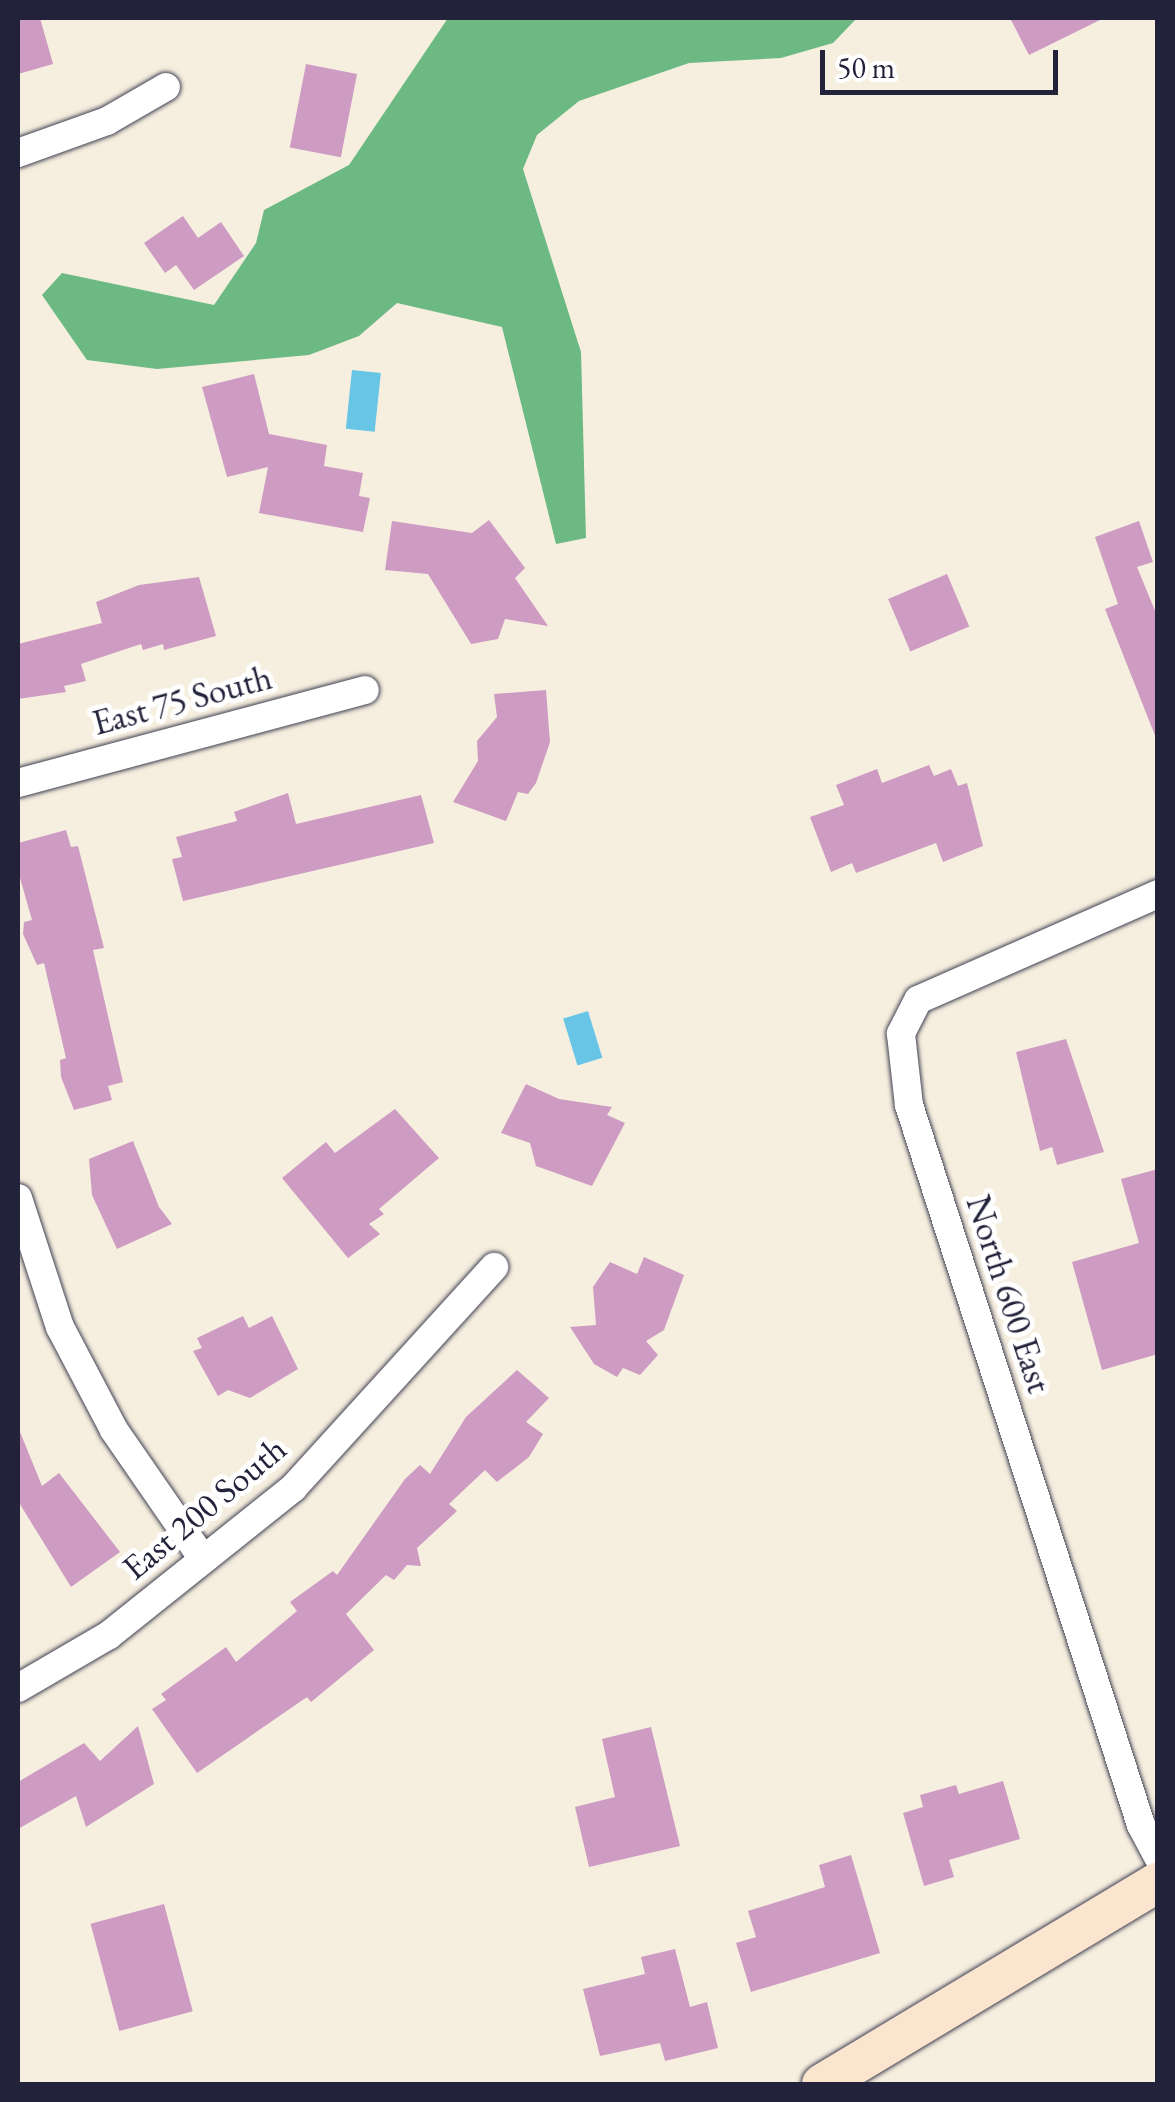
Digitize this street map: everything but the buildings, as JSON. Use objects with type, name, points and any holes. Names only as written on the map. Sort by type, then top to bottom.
[{"type":"street","points":[[18,152],[106,121],[166,87]]},
{"type":"street","name":"East 75 South","points":[[18,783],[366,690]]},
{"type":"street","name":"North 600 East","points":[[1158,894],[918,1000],[901,1034],[908,1105],[1141,1826],[1158,1857]]},
{"type":"street","points":[[18,1198],[60,1326],[114,1430],[203,1560]]},
{"type":"street","name":"East 200 South","points":[[18,1688],[109,1635],[293,1488],[494,1267]]},
{"type":"street","points":[[822,2084],[1158,1882]]},
{"type":"green space","points":[[448,18],[857,18],[833,43],[781,58],[689,63],[579,101],[537,135],[523,169],[581,352],[586,538],[556,544],[502,327],[397,303],[359,336],[309,355],[157,369],[87,360],[42,295],[62,273],[214,305],[256,243],[264,210],[349,165]]},
{"type":"water","points":[[352,370],[381,373],[375,432],[346,429]]},
{"type":"water","points":[[588,1011],[602,1058],[577,1065],[563,1019]]}]
